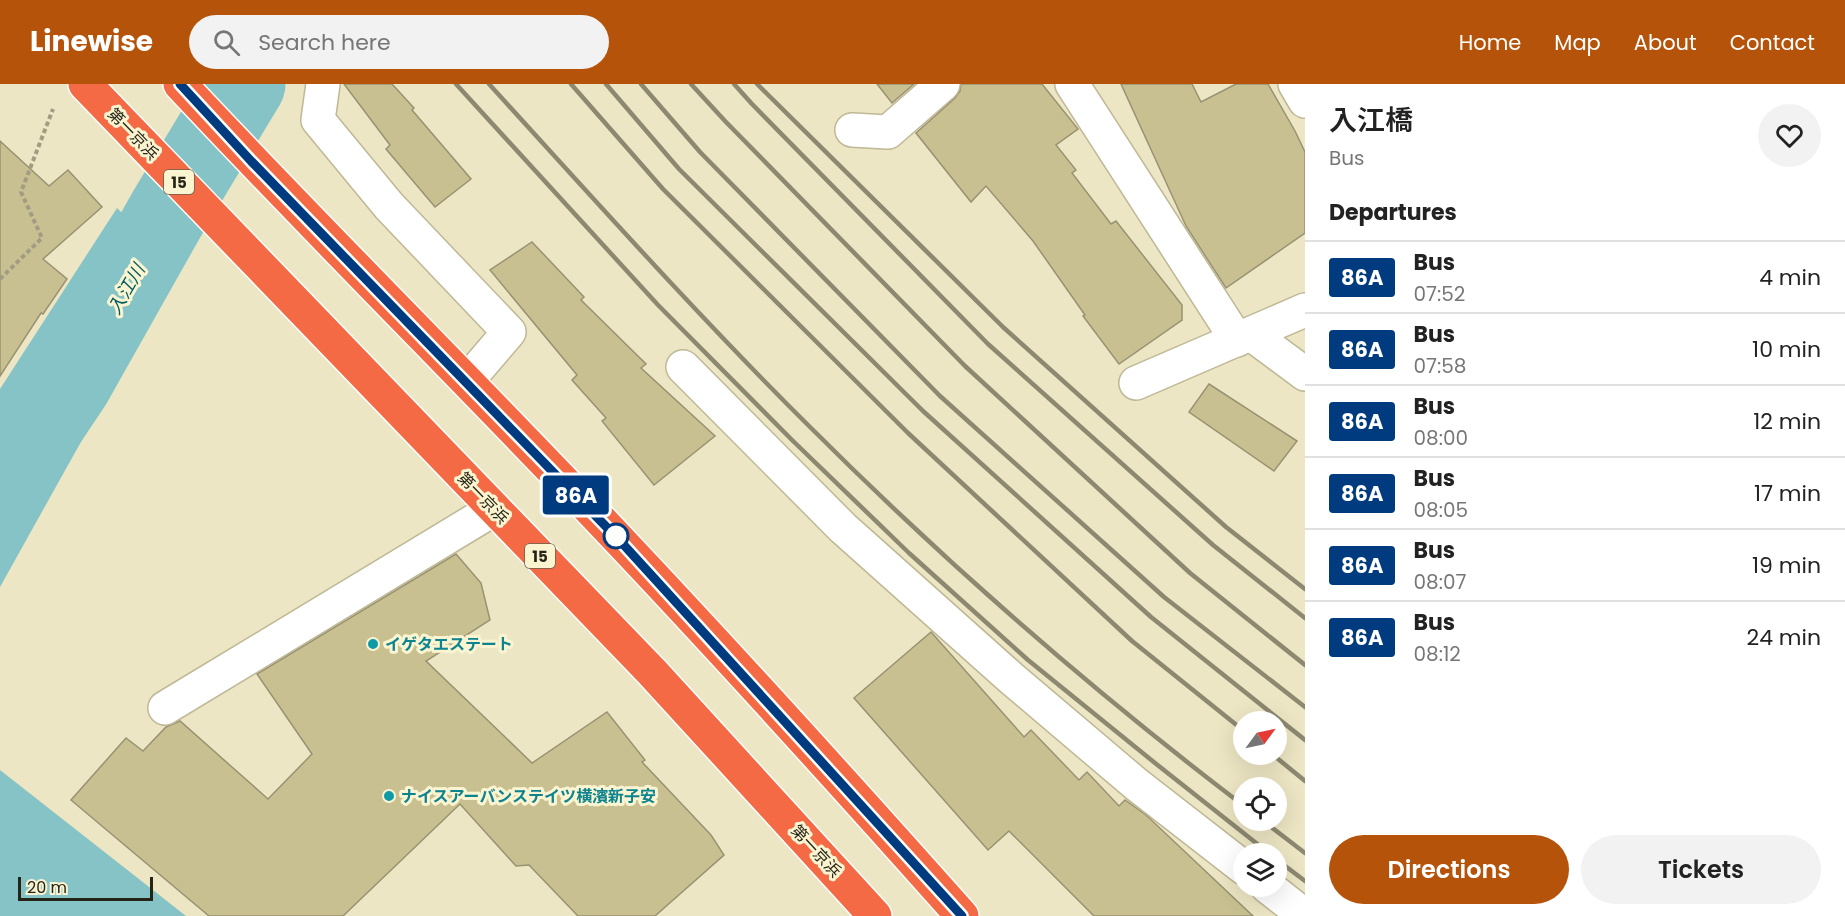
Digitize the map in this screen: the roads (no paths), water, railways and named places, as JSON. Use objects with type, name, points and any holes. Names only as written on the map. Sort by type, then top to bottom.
[{"type":"highway","name":"第一京浜","points":[[85,84],[652,672],[875,916]]},
{"type":"highway","points":[[180,84],[251,161],[467,381],[660,584],[962,916]]},
{"type":"street","points":[[323,84],[318,120],[388,206],[509,332],[467,381]]},
{"type":"street","points":[[852,130],[888,132],[943,84]]},
{"type":"street","points":[[1072,84],[1244,337],[1305,374]]},
{"type":"street","points":[[1295,84],[1305,100]]},
{"type":"street","points":[[1136,383],[1305,310]]},
{"type":"street","points":[[683,367],[843,528],[1002,670],[1136,784],[1233,859]]},
{"type":"street","points":[[165,708],[494,509]]},
{"type":"street","points":[[1281,897],[1305,916]]},
{"type":"water","points":[[117,208],[178,268],[0,587],[0,389]]},
{"type":"water","points":[[0,770],[186,916],[0,916]]},
{"type":"waterway","name":"入江川","points":[[0,490],[71,384],[168,212],[245,84]]},
{"type":"railway","points":[[456,84],[658,305],[792,440],[909,553],[1028,660],[1256,843]]},
{"type":"railway","points":[[489,84],[687,300],[860,477],[1020,623],[1130,716],[1233,798]]},
{"type":"railway","points":[[571,84],[663,189],[908,433],[1132,641],[1233,722]]},
{"type":"railway","points":[[606,84],[679,169],[923,411],[1151,617],[1305,740]]},
{"type":"railway","points":[[641,84],[700,152],[940,396],[1164,597],[1305,707]]},
{"type":"railway","points":[[691,84],[965,366],[1190,573],[1305,665]]},
{"type":"railway","points":[[734,84],[988,344],[1213,545],[1305,618]]},
{"type":"railway","points":[[757,84],[1003,327],[1226,527],[1305,589]]},
{"type":"railway","points":[[1285,765],[1305,781]]},
{"type":"railway","points":[[1276,831],[1305,853]]},
{"type":"railway","points":[[1287,867],[1305,881]]},
{"type":"place","name":"イゲタエステート","points":[[373,644]]},
{"type":"place","name":"ナイスアーバンステイツ横濱新子安","points":[[389,796]]}]
